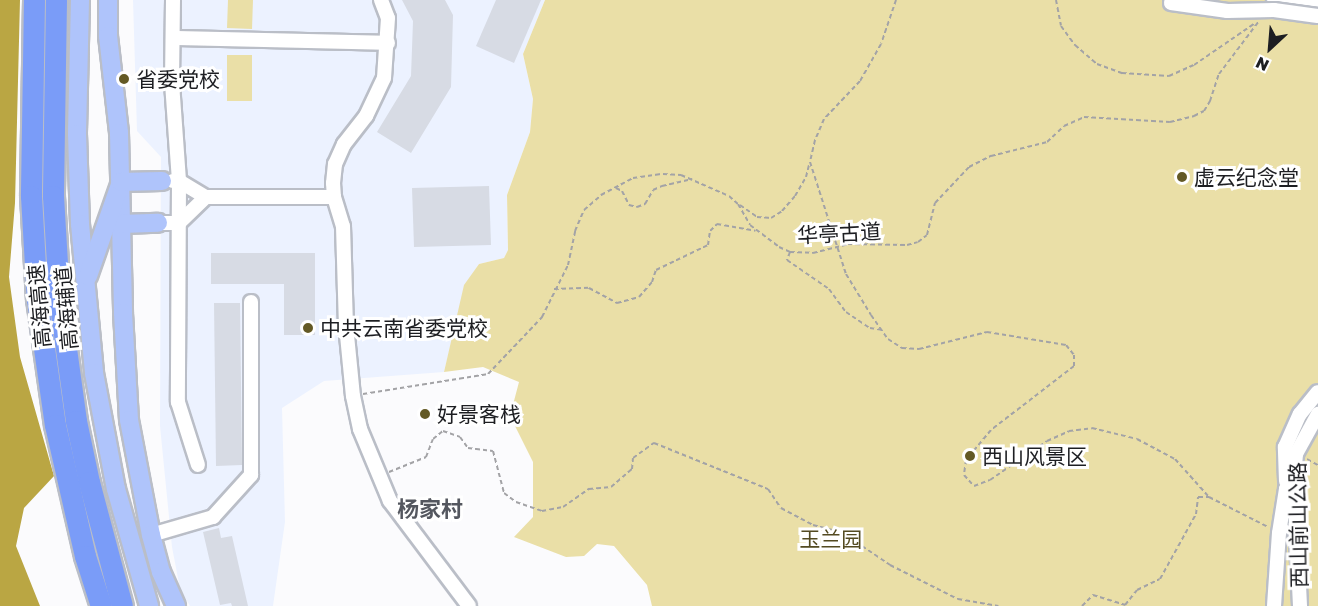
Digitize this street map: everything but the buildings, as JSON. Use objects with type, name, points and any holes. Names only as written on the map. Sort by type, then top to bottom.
[{"type":"highway","name":"高海高速","points":[[34,0],[31,196],[37,299],[54,425],[76,521],[101,606]]},
{"type":"highway","name":"高海高速","points":[[56,0],[53,195],[59,298],[76,421],[122,606]]},
{"type":"main road","name":"高海辅道","points":[[80,0],[77,134],[94,373],[116,489],[148,606]]},
{"type":"main road","points":[[108,0],[108,36],[119,134],[122,291],[129,420],[151,535],[161,572],[176,606]]},
{"type":"main road","points":[[121,182],[170,181]]},
{"type":"main road","points":[[79,182],[122,291]]},
{"type":"main road","points":[[86,283],[121,182]]},
{"type":"main road","points":[[121,224],[158,223]]},
{"type":"street","points":[[174,0],[170,181],[179,223],[178,402],[198,465]]},
{"type":"street","points":[[381,0],[388,18],[384,78],[366,116],[344,144],[335,164],[334,197],[343,226],[346,325],[353,391],[360,429],[390,501],[469,606]]},
{"type":"street","points":[[1274,0],[1318,4]]},
{"type":"street","points":[[1171,3],[1227,11],[1274,10],[1318,16]]},
{"type":"street","points":[[173,38],[388,43]]},
{"type":"street","points":[[170,181],[206,197],[334,197]]},
{"type":"street","points":[[158,223],[179,223],[206,197]]},
{"type":"street","points":[[151,535],[213,517],[251,475],[252,302]]},
{"type":"street","points":[[1274,606],[1279,533],[1290,487],[1286,447],[1300,414],[1318,393]]},
{"type":"street","name":"西山前山公路","points":[[1300,606],[1290,487],[1296,454],[1318,414]]},
{"type":"path","points":[[738,204],[757,217],[771,218],[782,212],[795,196],[806,177],[815,140],[824,119],[860,81],[881,44],[896,0]]},
{"type":"path","name":"华亭古道","points":[[616,188],[633,178],[663,174],[681,175],[692,179],[729,196],[738,204],[750,225],[790,252],[813,253],[848,244],[883,246],[918,242],[927,235],[934,202],[969,167],[991,156],[1047,142],[1073,120],[1084,117],[1170,122],[1204,111],[1210,101],[1219,74],[1261,19],[1194,65],[1170,76],[1122,73],[1096,64],[1075,45],[1061,26],[1056,0]]},
{"type":"path","points":[[810,162],[846,274],[882,330],[902,348],[919,348],[987,332],[1066,345],[1074,355],[1074,366],[991,430],[966,460],[964,475],[974,486],[990,480],[1047,441],[1069,431],[1092,428],[1137,439],[1175,459],[1209,497],[1279,533]]},
{"type":"path","points":[[353,391],[488,374],[542,317],[568,265],[575,231],[584,210],[601,195],[616,188],[622,191],[629,205],[637,207],[645,204],[653,190],[692,179]]},
{"type":"path","points":[[554,289],[589,288],[617,303],[639,297],[652,282],[656,270],[708,245],[710,231],[717,224],[757,231]]},
{"type":"path","points":[[790,252],[787,260],[829,289],[846,312],[870,328],[882,330]]},
{"type":"path","points":[[380,479],[389,472],[426,457],[433,439],[443,431],[460,437],[468,448],[493,451],[504,494],[516,502],[542,511],[562,507],[589,489],[611,488],[632,469],[633,458],[654,442],[768,489],[781,508],[813,525],[852,535],[862,546],[890,565],[958,599],[998,606]]},
{"type":"path","points":[[1082,606],[1093,595],[1125,605],[1137,590],[1160,579],[1196,514],[1198,497],[1209,497]]},
{"type":"shaded area","points":[[0,0],[20,0],[15,203],[9,277],[20,357],[54,476],[24,508],[16,546],[40,606],[0,606]]},
{"type":"shaded area","name":"中共云南省委党校","points":[[133,0],[545,0],[523,54],[533,99],[530,132],[507,195],[508,250],[504,258],[479,264],[465,285],[444,372],[324,381],[282,408],[285,522],[273,606],[190,606],[180,589],[172,547],[160,426],[161,157],[137,131]]},
{"type":"green space","points":[[228,0],[253,0],[252,29],[227,28]]},
{"type":"green space","name":"玉兰园","points":[[545,0],[1318,0],[1318,606],[652,606],[647,585],[614,546],[597,544],[584,556],[566,557],[514,537],[533,517],[533,462],[510,416],[519,382],[483,367],[444,372],[464,285],[479,264],[504,258],[508,250],[507,195],[530,132],[533,99],[523,54]]},
{"type":"green space","points":[[227,55],[252,55],[252,101],[227,101]]},
{"type":"place","name":"省委党校","points":[[124,79]]},
{"type":"place","name":"虚云纪念堂","points":[[1182,177]]},
{"type":"place","name":"中共云南省委党校","points":[[308,328]]},
{"type":"place","name":"好景客栈","points":[[425,414]]},
{"type":"place","name":"西山风景区","points":[[970,456]]},
{"type":"district","name":"杨家村","points":[[430,509]]}]
